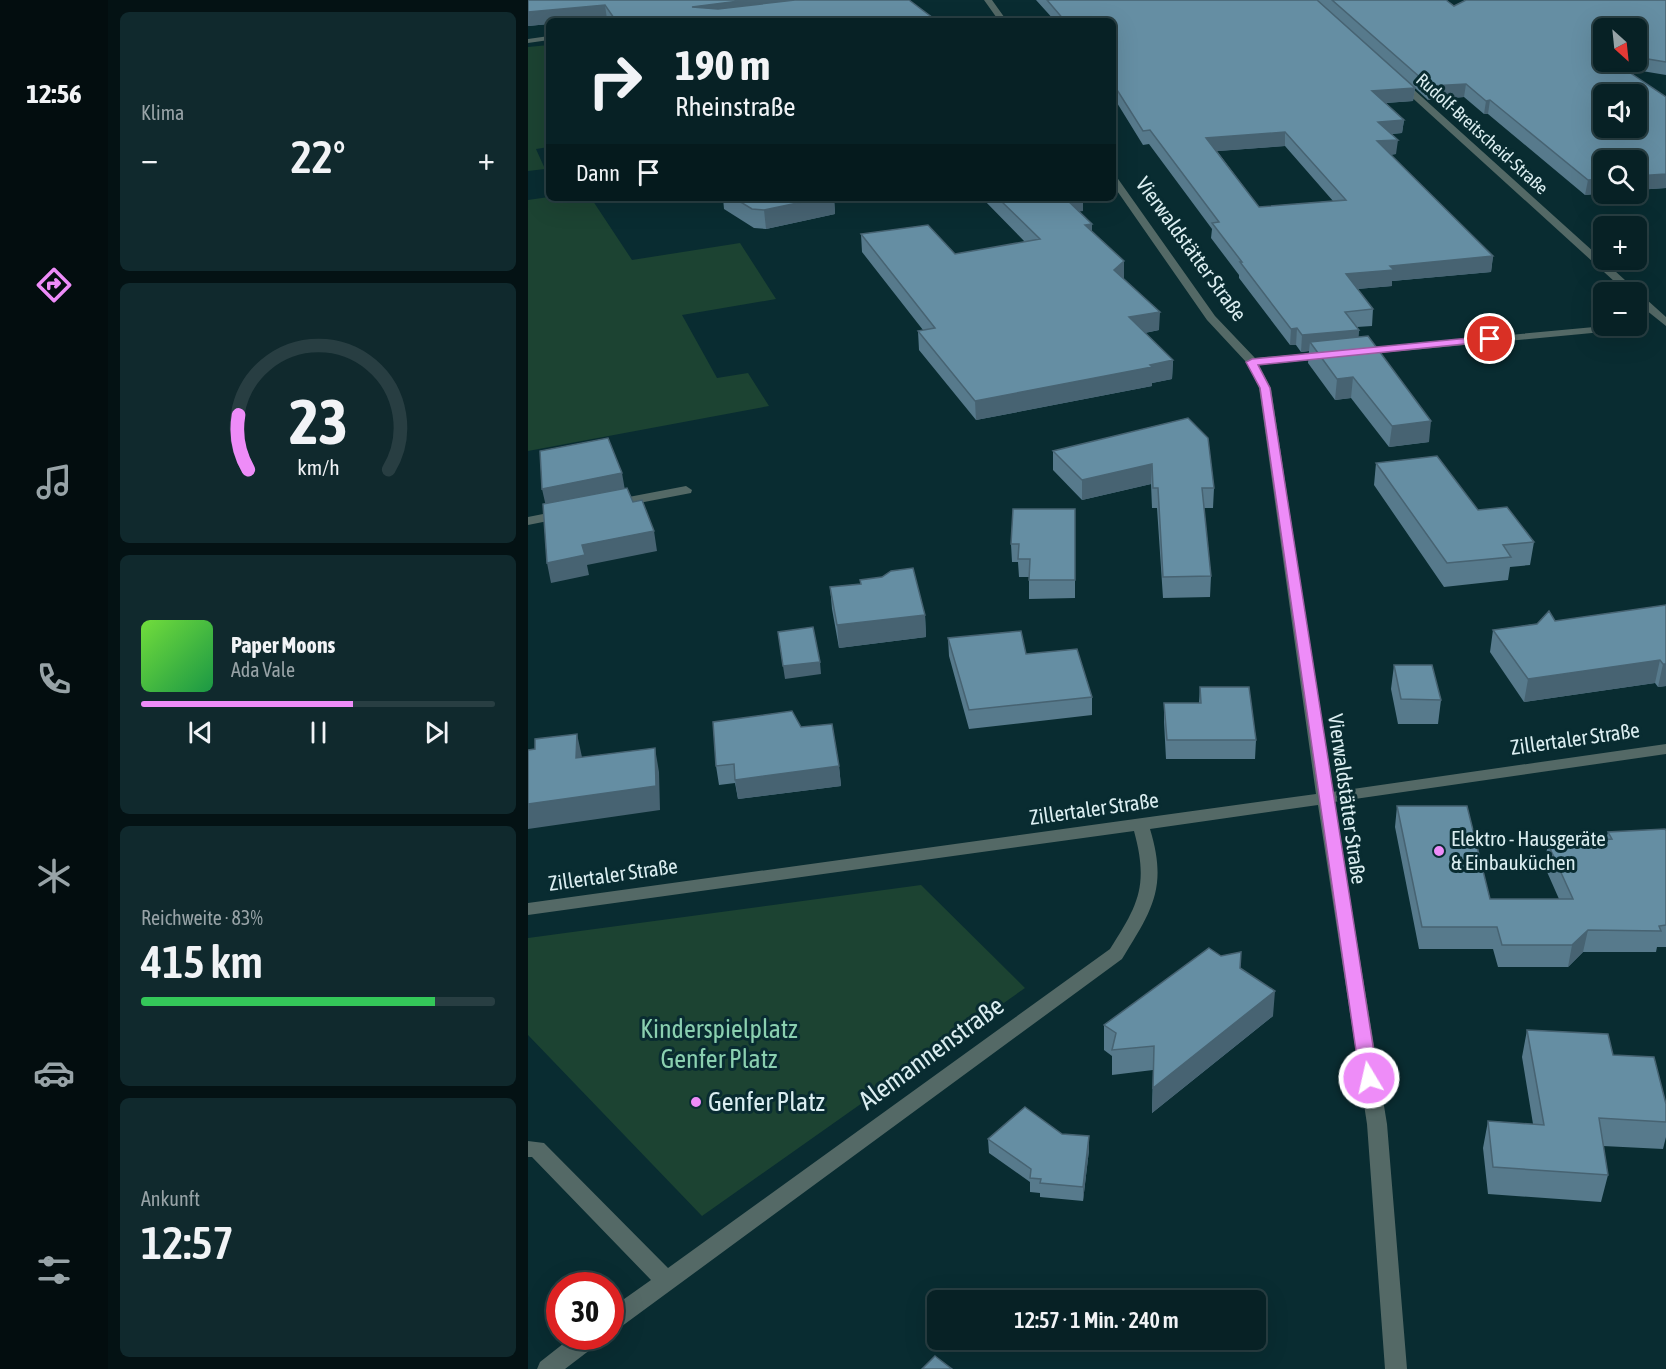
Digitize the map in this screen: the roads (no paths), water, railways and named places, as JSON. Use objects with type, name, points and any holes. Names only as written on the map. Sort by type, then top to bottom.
[{"type":"street","points":[[988,0],[1001,18]]},
{"type":"street","points":[[528,41],[546,38]]},
{"type":"street","name":"Rudolf-Breitscheid-Straße","points":[[1388,71],[1621,282]]},
{"type":"street","name":"Vierwaldstätter Straße","points":[[1116,182],[1211,318],[1252,362],[1265,388],[1377,1124],[1396,1369]]},
{"type":"street","points":[[1647,306],[1666,323]]},
{"type":"street","points":[[1647,324],[1666,323]]},
{"type":"street","points":[[1252,362],[1593,329]]},
{"type":"street","points":[[596,508],[686,490]]},
{"type":"street","points":[[528,521],[573,512]]},
{"type":"street","name":"Zillertaler Straße","points":[[528,909],[1141,825],[1666,749]]},
{"type":"street","name":"Alemannenstraße","points":[[624,1312],[1116,954],[1145,906],[1148,856],[1141,825]]},
{"type":"street","points":[[528,1149],[537,1149],[666,1280]]},
{"type":"street","points":[[548,1369],[573,1350]]},
{"type":"place","name":"Elektro - Hausgeräte & Einbauküchen","points":[[1439,851]]},
{"type":"place","name":"Genfer Platz","points":[[696,1102]]},
{"type":"park label","name":"Kinderspielplatz Genfer Platz","points":[[719,1044]]}]
